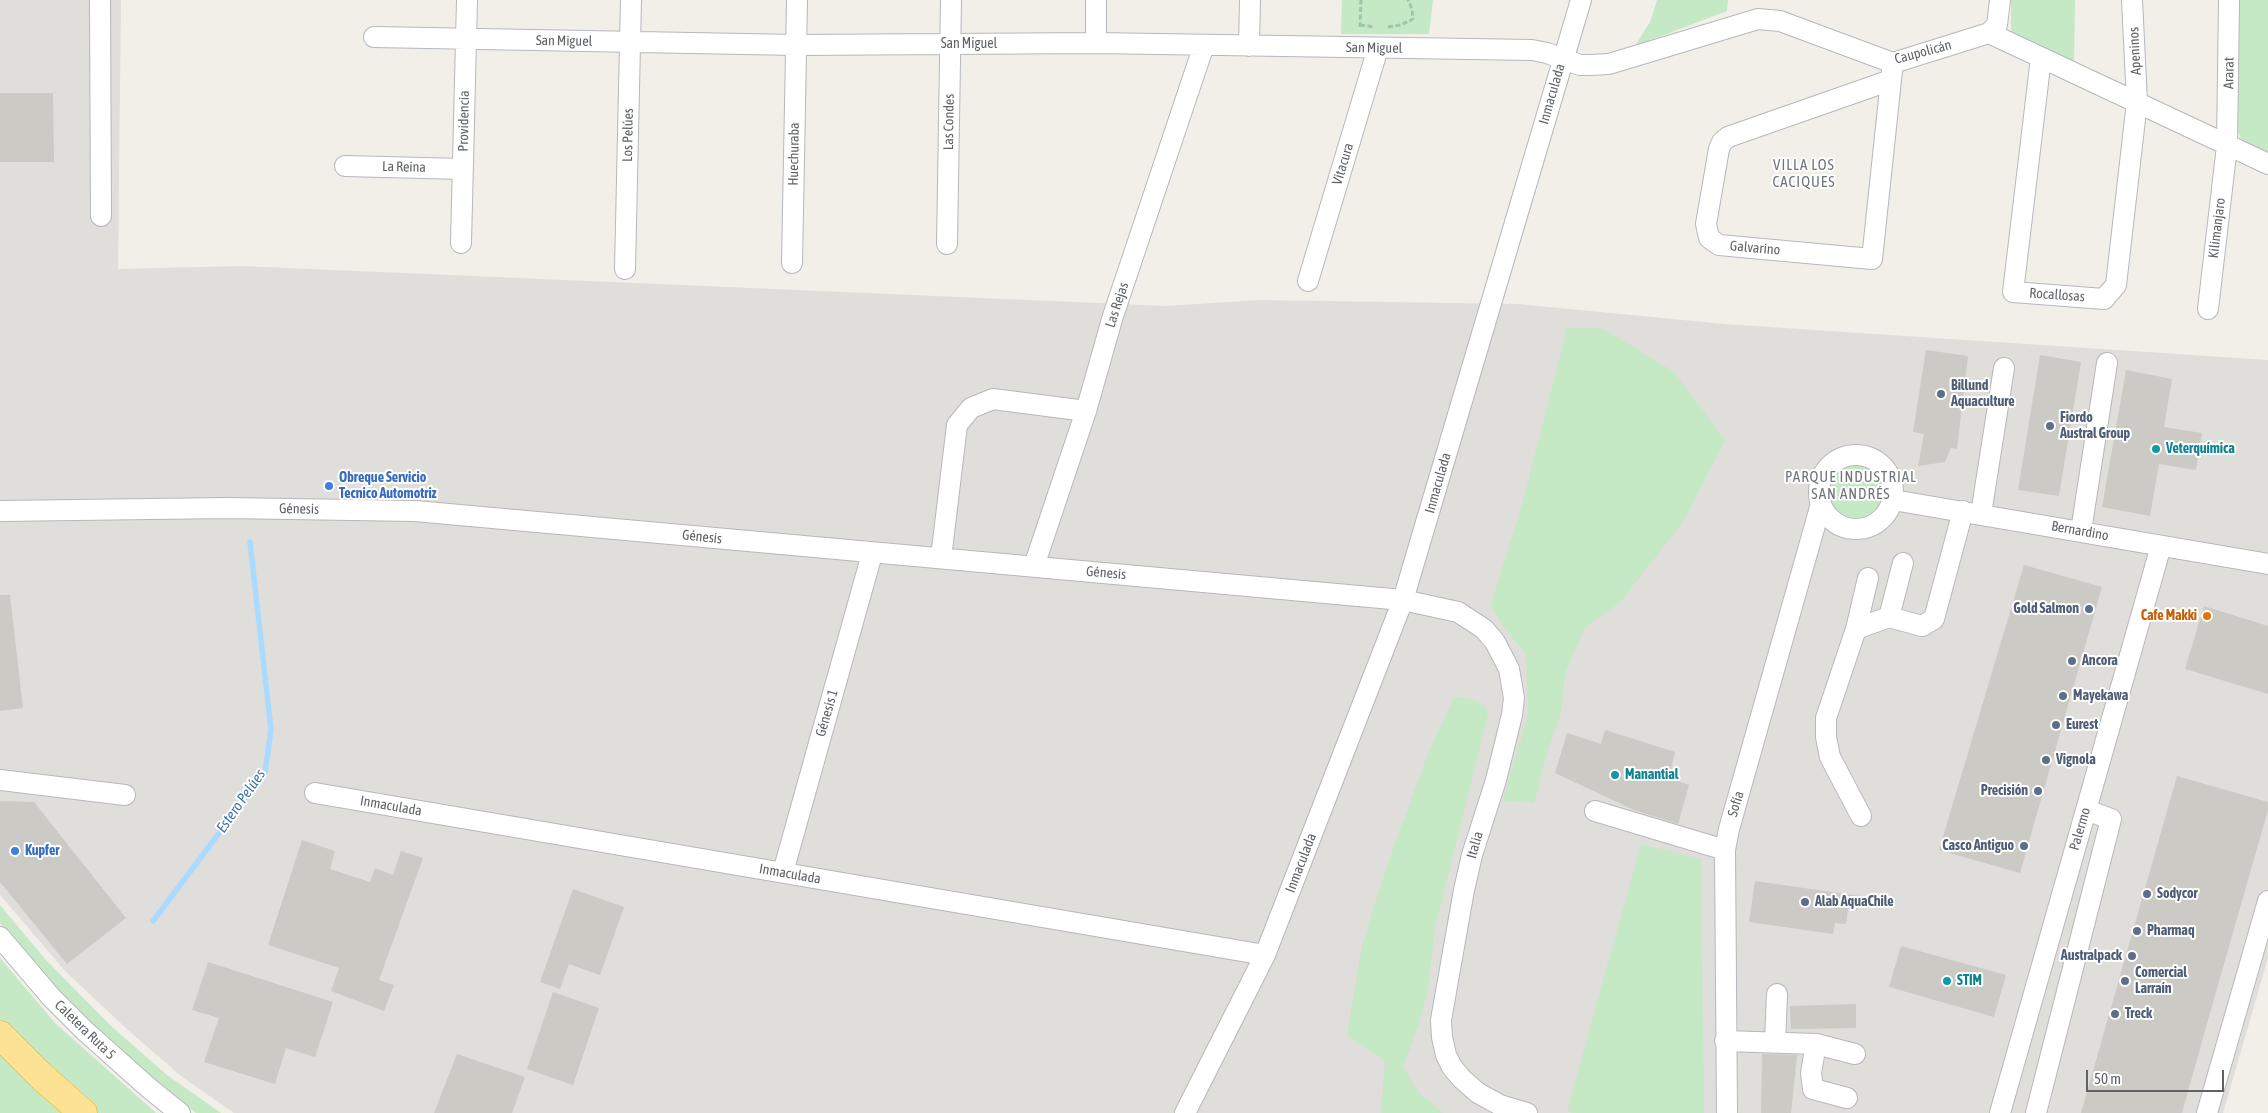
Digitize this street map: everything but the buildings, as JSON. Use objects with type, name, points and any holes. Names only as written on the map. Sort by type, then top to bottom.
[{"type":"highway","points":[[0,1035],[40,1075],[83,1113]]},
{"type":"street","points":[[100,0],[101,216]]},
{"type":"street","name":"Providencia","points":[[461,243],[467,0]]},
{"type":"street","name":"Los Pelúes","points":[[625,269],[631,0]]},
{"type":"street","name":"Huechuraba","points":[[792,263],[798,0]]},
{"type":"street","name":"Las Condes","points":[[947,244],[951,0]]},
{"type":"street","points":[[1096,0],[1096,43]]},
{"type":"street","points":[[1249,46],[1250,0]]},
{"type":"street","name":"Inmaculada","points":[[1185,1113],[1265,955],[1403,600],[1581,0]]},
{"type":"street","points":[[2000,0],[1997,25],[1989,33],[2268,164]]},
{"type":"street","name":"Apeninos","points":[[2132,0],[2137,102]]},
{"type":"street","name":"Ararat","points":[[2227,146],[2229,0]]},
{"type":"street","name":"Caupolicán","points":[[1563,58],[1580,65],[1609,64],[1737,25],[1770,19],[1892,72],[1989,33]]},
{"type":"street","name":"San Miguel","points":[[374,38],[796,45],[1096,43],[1532,50],[1563,58]]},
{"type":"street","name":"Las Rejas","points":[[1034,566],[1086,411],[1113,316],[1204,45]]},
{"type":"street","name":"Vitacura","points":[[1308,281],[1369,48]]},
{"type":"street","name":"Rocallosas","points":[[2041,58],[2014,292],[2104,299],[2116,285],[2137,102]]},
{"type":"street","name":"Galvarino","points":[[1892,72],[1872,259],[1719,245],[1709,238],[1706,224],[1719,149],[1722,142],[1892,72]]},
{"type":"street","name":"Kilimanjaro","points":[[2208,309],[2227,146]]},
{"type":"street","name":"La Reina","points":[[345,166],[463,169]]},
{"type":"street","points":[[2081,531],[2107,363]]},
{"type":"street","points":[[1856,629],[1889,616],[1922,626],[1934,619],[1972,513],[2004,368]]},
{"type":"street","points":[[941,558],[957,425],[971,408],[992,399],[1086,411]]},
{"type":"street","points":[[1847,455],[1860,455],[1872,458],[1882,465],[1889,475],[1893,487],[1893,500],[1888,511],[1880,520],[1870,526],[1859,529],[1846,528],[1836,523],[1827,515],[1821,504],[1820,486],[1826,469],[1836,460],[1847,455]]},
{"type":"street","name":"Bernardino","points":[[1893,500],[2268,564]]},
{"type":"street","name":"Sofía","points":[[1727,1113],[1725,850],[1729,829],[1821,504]]},
{"type":"street","name":"Génesis","points":[[0,512],[227,508],[415,511],[872,554],[1034,566],[1403,600]]},
{"type":"street","name":"Palermo","points":[[2000,1113],[2161,546]]},
{"type":"street","name":"Génesis 1","points":[[783,872],[872,554]]},
{"type":"street","points":[[1889,616],[1902,563]]},
{"type":"street","points":[[1860,816],[1830,757],[1826,737],[1826,718],[1856,629],[1868,578]]},
{"type":"street","name":"Italia","points":[[1403,600],[1458,612],[1471,619],[1495,642],[1509,669],[1514,698],[1512,715],[1496,780],[1472,855],[1441,1020],[1446,1055],[1452,1068],[1462,1079],[1478,1093],[1500,1105],[1527,1113]]},
{"type":"street","points":[[0,780],[125,795]]},
{"type":"street","name":"Inmaculada","points":[[315,793],[1265,955]]},
{"type":"street","points":[[2036,1113],[2111,819],[2086,810]]},
{"type":"street","points":[[1595,812],[1725,850]]},
{"type":"street","points":[[2207,1113],[2268,902]]},
{"type":"street","name":"Caletera Ruta 5","points":[[0,937],[51,997],[85,1031],[136,1078],[180,1113]]},
{"type":"street","points":[[2044,956],[2074,964]]},
{"type":"street","points":[[1776,994],[1776,1042]]},
{"type":"street","points":[[1725,1041],[1816,1044],[1855,1054]]},
{"type":"street","points":[[1816,1044],[1811,1074],[1813,1089],[1846,1098]]},
{"type":"street","points":[[2014,1063],[2045,1076]]},
{"type":"path","points":[[1361,0],[1360,25],[1369,48]]},
{"type":"path","points":[[1360,25],[1386,27],[1409,22],[1413,19],[1414,14],[1409,1],[1403,0]]},
{"type":"shaded area","points":[[0,0],[121,0],[118,269],[241,266],[1167,306],[1259,300],[1518,304],[1724,324],[2268,360],[2268,958],[2223,1113],[234,1113],[181,1076],[129,1031],[66,972],[0,895]]},
{"type":"green space","points":[[1342,0],[1433,0],[1429,34],[1341,34]]},
{"type":"green space","points":[[1657,0],[1728,0],[1727,11],[1635,46],[1650,22]]},
{"type":"green space","points":[[2011,0],[2075,0],[2074,61],[2011,32]]},
{"type":"green space","points":[[2234,0],[2268,0],[2268,152],[2243,142],[2236,128]]},
{"type":"green space","points":[[1567,328],[1602,328],[1674,372],[1725,440],[1683,522],[1620,602],[1585,628],[1566,670],[1560,715],[1545,759],[1534,803],[1503,801],[1528,714],[1526,654],[1502,625],[1491,605],[1524,498]]},
{"type":"green space","points":[[1851,464],[1861,464],[1871,468],[1879,476],[1883,491],[1879,506],[1871,514],[1861,518],[1851,518],[1841,514],[1833,506],[1829,496],[1829,486],[1833,476],[1841,468]]},
{"type":"green space","points":[[1454,697],[1474,700],[1486,707],[1488,714],[1435,927],[1428,988],[1420,1021],[1403,1067],[1419,1093],[1443,1113],[1381,1113],[1385,1061],[1347,1035],[1362,946],[1388,863],[1427,756]]},
{"type":"green space","points":[[1641,844],[1701,859],[1704,1113],[1573,1113],[1567,1111]]},
{"type":"green space","points":[[0,905],[45,959],[110,1025],[167,1075],[221,1113],[196,1113],[105,1038],[47,979],[0,923]]},
{"type":"green space","points":[[0,958],[55,1023],[156,1113],[95,1113],[0,1022]]},
{"type":"green space","points":[[0,1051],[68,1113],[0,1113]]},
{"type":"waterway","name":"Estero Pelúes","points":[[153,921],[265,772],[271,730],[250,542]]},
{"type":"place","name":"Billund Aquaculture","points":[[1941,394]]},
{"type":"place","name":"Fiordo Austral Group","points":[[2050,426]]},
{"type":"place","name":"Veterquímica","points":[[2156,449]]},
{"type":"place","name":"Obreque Servicio Tecnico Automotriz","points":[[329,486]]},
{"type":"place","name":"Gold Salmon","points":[[2089,609]]},
{"type":"place","name":"Cafe Makki","points":[[2207,616]]},
{"type":"place","name":"Ancora","points":[[2072,661]]},
{"type":"place","name":"Mayekawa","points":[[2063,696]]},
{"type":"place","name":"Eurest","points":[[2056,725]]},
{"type":"place","name":"Vignola","points":[[2046,760]]},
{"type":"place","name":"Manantial","points":[[1615,775]]},
{"type":"place","name":"Precisión","points":[[2038,791]]},
{"type":"place","name":"Casco Antiguo","points":[[2024,846]]},
{"type":"place","name":"Kupfer","points":[[15,851]]},
{"type":"place","name":"Sodycor","points":[[2147,894]]},
{"type":"place","name":"Alab AquaChile","points":[[1805,902]]},
{"type":"place","name":"Pharmaq","points":[[2137,931]]},
{"type":"place","name":"Australpack","points":[[2132,956]]},
{"type":"place","name":"STIM","points":[[1947,981]]},
{"type":"place","name":"Comercial Larraín","points":[[2125,981]]},
{"type":"place","name":"Treck","points":[[2115,1014]]},
{"type":"district","name":"VILLA LOS CACIQUES","points":[[1804,174]]},
{"type":"district","name":"PARQUE INDUSTRIAL SAN ANDRÉS","points":[[1851,486]]}]
